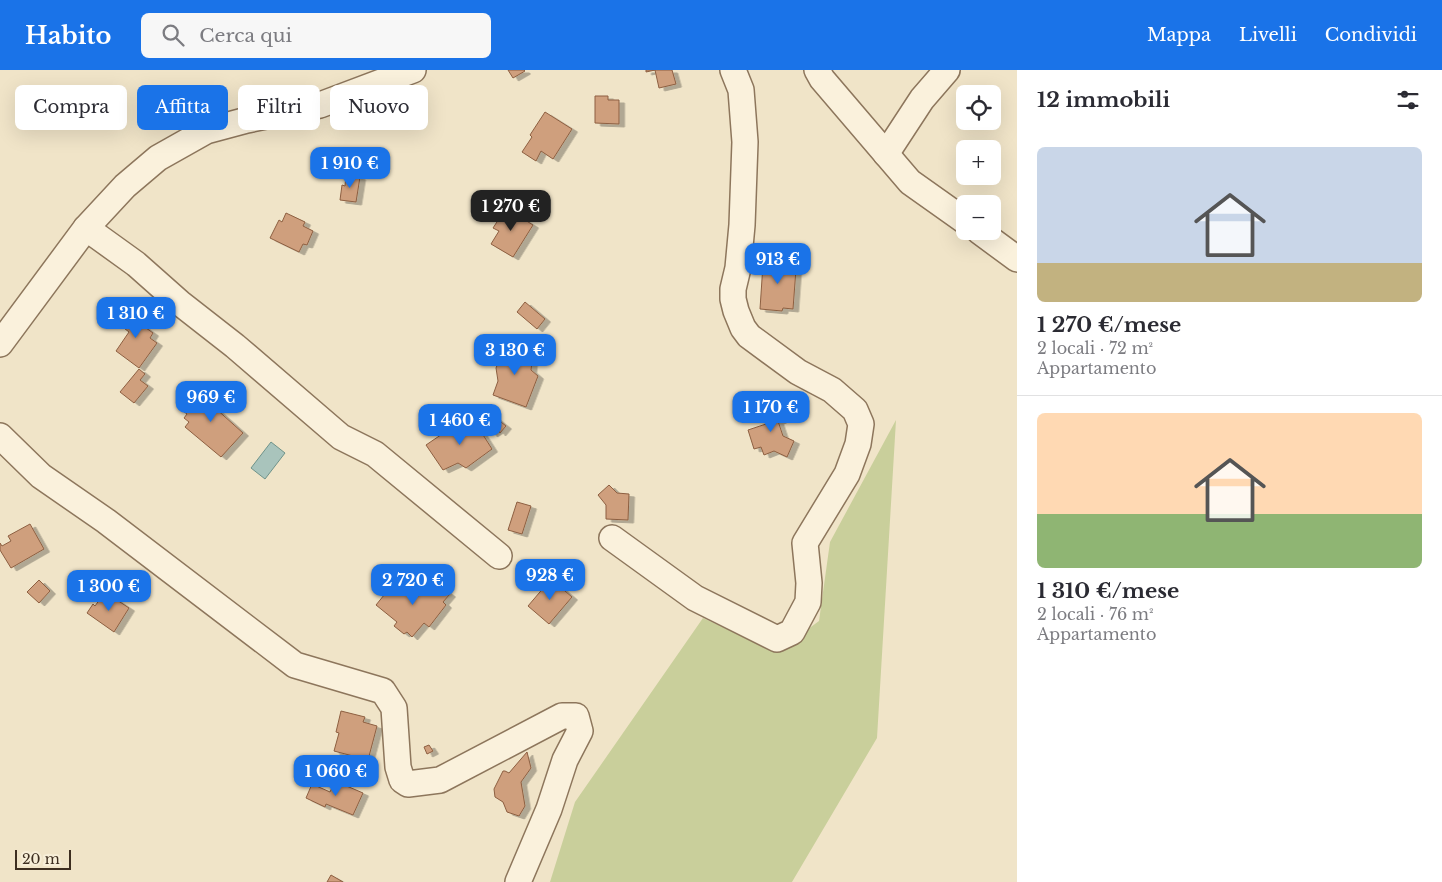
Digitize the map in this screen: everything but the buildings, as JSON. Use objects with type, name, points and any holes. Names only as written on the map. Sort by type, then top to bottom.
[{"type":"street","points":[[0,344],[86,228],[125,186],[158,158],[206,131],[247,120],[320,105],[413,70]]},
{"type":"street","points":[[612,538],[695,598],[776,639],[792,632],[808,602],[810,583],[806,543],[847,474],[858,444],[861,424],[855,410],[832,390],[798,372],[749,336],[743,328],[736,311],[733,288],[738,268],[742,225],[744,142],[741,90],[733,70]]},
{"type":"street","points":[[817,70],[822,79],[910,182],[956,215]]},
{"type":"street","points":[[886,154],[922,99],[947,70]]},
{"type":"street","points":[[86,228],[136,264],[341,437],[375,454],[499,556]]},
{"type":"street","points":[[991,240],[1017,259]]},
{"type":"street","points":[[0,436],[41,476],[106,521],[295,665],[383,691],[394,708],[398,767],[402,780],[408,784],[440,780],[562,716],[576,716],[580,731],[565,760],[548,809],[518,882]]},
{"type":"green space","points":[[896,420],[877,738],[792,882],[550,882],[575,802],[703,618],[777,652],[819,621],[830,542]]},
{"type":"water","points":[[271,442],[285,453],[265,479],[251,468]]}]
